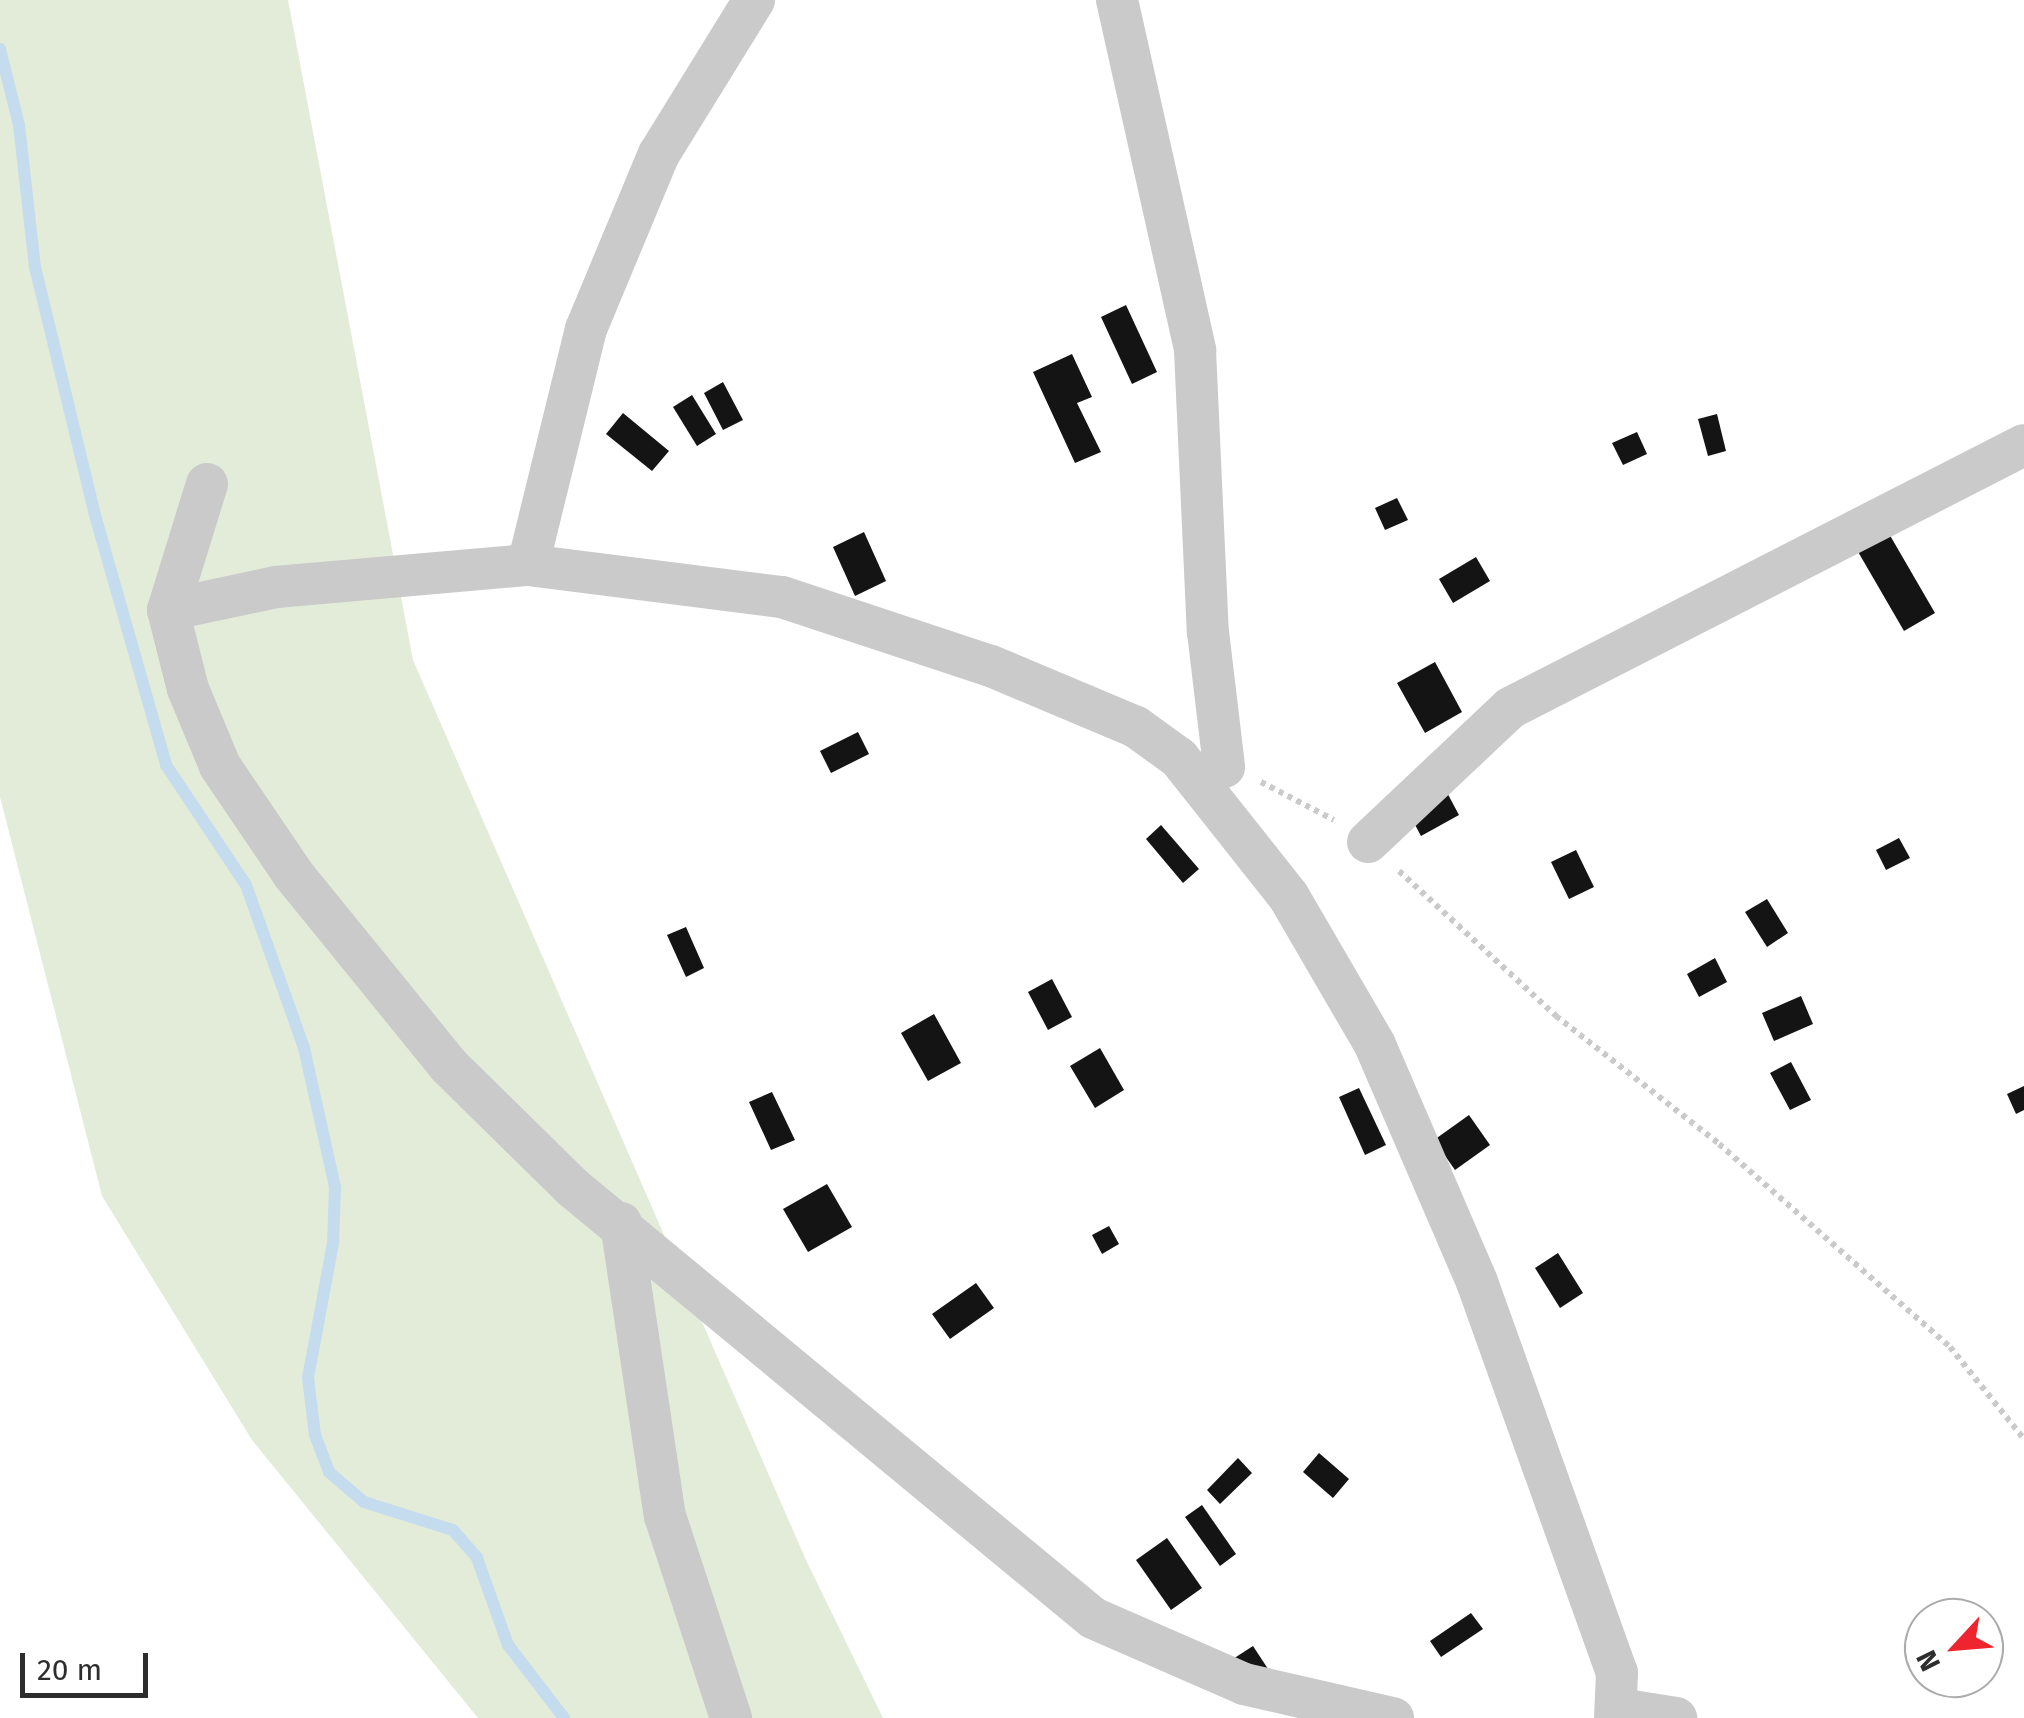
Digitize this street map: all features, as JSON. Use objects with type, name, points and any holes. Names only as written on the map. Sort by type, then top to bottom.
[{"type":"street","points":[[528,564],[586,329],[659,154],[754,0]]},
{"type":"street","points":[[1117,0],[1195,350],[1208,632],[1224,767]]},
{"type":"street","points":[[1368,842],[1523,700],[2024,445]]},
{"type":"street","points":[[207,484],[168,610],[188,689],[220,766],[293,874],[449,1066],[572,1186],[1092,1618],[1244,1684],[1393,1718]]},
{"type":"street","points":[[168,610],[276,587],[528,564],[782,596],[991,666],[1136,727],[1179,758],[1289,896],[1375,1045],[1477,1282],[1617,1673],[1617,1713],[1676,1718]]},
{"type":"street","points":[[621,1223],[665,1516],[731,1718]]},
{"type":"path","points":[[1224,767],[1304,799],[1368,842],[1556,1016],[1719,1144],[1950,1346],[2024,1439]]},
{"type":"green space","points":[[0,0],[288,0],[413,660],[806,1560],[883,1718],[478,1718],[252,1440],[102,1196],[0,797]]},
{"type":"building","points":[[1126,305],[1157,372],[1132,384],[1101,317]]},
{"type":"building","points":[[1072,354],[1092,397],[1077,403],[1101,452],[1075,463],[1033,372]]},
{"type":"building","points":[[723,382],[743,420],[723,430],[704,393]]},
{"type":"building","points":[[692,395],[716,434],[697,446],[673,407]]},
{"type":"building","points":[[623,413],[669,451],[652,471],[606,434]]},
{"type":"building","points":[[1717,414],[1726,451],[1708,456],[1698,419]]},
{"type":"building","points":[[1637,432],[1647,454],[1623,465],[1612,443]]},
{"type":"building","points":[[1397,498],[1408,520],[1385,530],[1375,508]]},
{"type":"building","points":[[864,532],[886,581],[855,596],[833,547]]},
{"type":"building","points":[[1888,532],[1935,613],[1904,631],[1857,550]]},
{"type":"building","points":[[1476,557],[1490,581],[1453,603],[1439,579]]},
{"type":"building","points":[[1435,662],[1462,712],[1425,733],[1397,683]]},
{"type":"building","points":[[858,732],[869,754],[831,773],[820,751]]},
{"type":"building","points":[[1444,787],[1459,815],[1421,836],[1406,808]]},
{"type":"building","points":[[1161,825],[1199,869],[1183,883],[1146,839]]},
{"type":"building","points":[[1899,838],[1910,858],[1886,870],[1876,850]]},
{"type":"building","points":[[1576,850],[1594,887],[1569,899],[1551,862]]},
{"type":"building","points":[[1767,899],[1788,933],[1767,947],[1745,912]]},
{"type":"building","points":[[686,927],[704,968],[686,977],[667,935]]},
{"type":"building","points":[[1715,958],[1727,982],[1699,997],[1687,974]]},
{"type":"building","points":[[1052,979],[1072,1017],[1048,1030],[1028,992]]},
{"type":"building","points":[[1801,996],[1813,1024],[1774,1041],[1762,1013]]},
{"type":"building","points":[[934,1014],[961,1063],[928,1081],[901,1033]]},
{"type":"building","points":[[1100,1048],[1124,1090],[1095,1108],[1070,1066]]},
{"type":"building","points":[[1791,1062],[1811,1100],[1790,1110],[1770,1073]]},
{"type":"building","points":[[2024,1086],[2024,1110],[2016,1114],[2007,1094]]},
{"type":"building","points":[[1359,1088],[1386,1145],[1365,1155],[1339,1097]]},
{"type":"building","points":[[772,1092],[795,1140],[771,1150],[749,1102]]},
{"type":"building","points":[[1469,1115],[1490,1145],[1455,1170],[1434,1140]]},
{"type":"building","points":[[827,1184],[852,1227],[808,1252],[783,1209]]},
{"type":"building","points":[[1109,1226],[1119,1244],[1102,1254],[1092,1235]]},
{"type":"building","points":[[1558,1253],[1583,1293],[1560,1308],[1535,1268]]},
{"type":"building","points":[[976,1283],[994,1308],[950,1339],[932,1314]]},
{"type":"building","points":[[1319,1453],[1349,1479],[1333,1498],[1303,1472]]},
{"type":"building","points":[[1238,1458],[1252,1473],[1220,1504],[1207,1490]]},
{"type":"building","points":[[1202,1505],[1236,1554],[1220,1566],[1185,1517]]},
{"type":"building","points":[[1167,1538],[1202,1588],[1171,1610],[1136,1560]]},
{"type":"building","points":[[1471,1613],[1483,1629],[1441,1657],[1430,1641]]},
{"type":"building","points":[[1253,1646],[1276,1681],[1219,1668]]},
{"type":"waterway","points":[[0,49],[19,125],[35,267],[95,515],[166,765],[246,885],[304,1048],[335,1187],[333,1243],[308,1378],[315,1435],[329,1472],[364,1502],[453,1530],[477,1558],[508,1645],[564,1718]]}]
